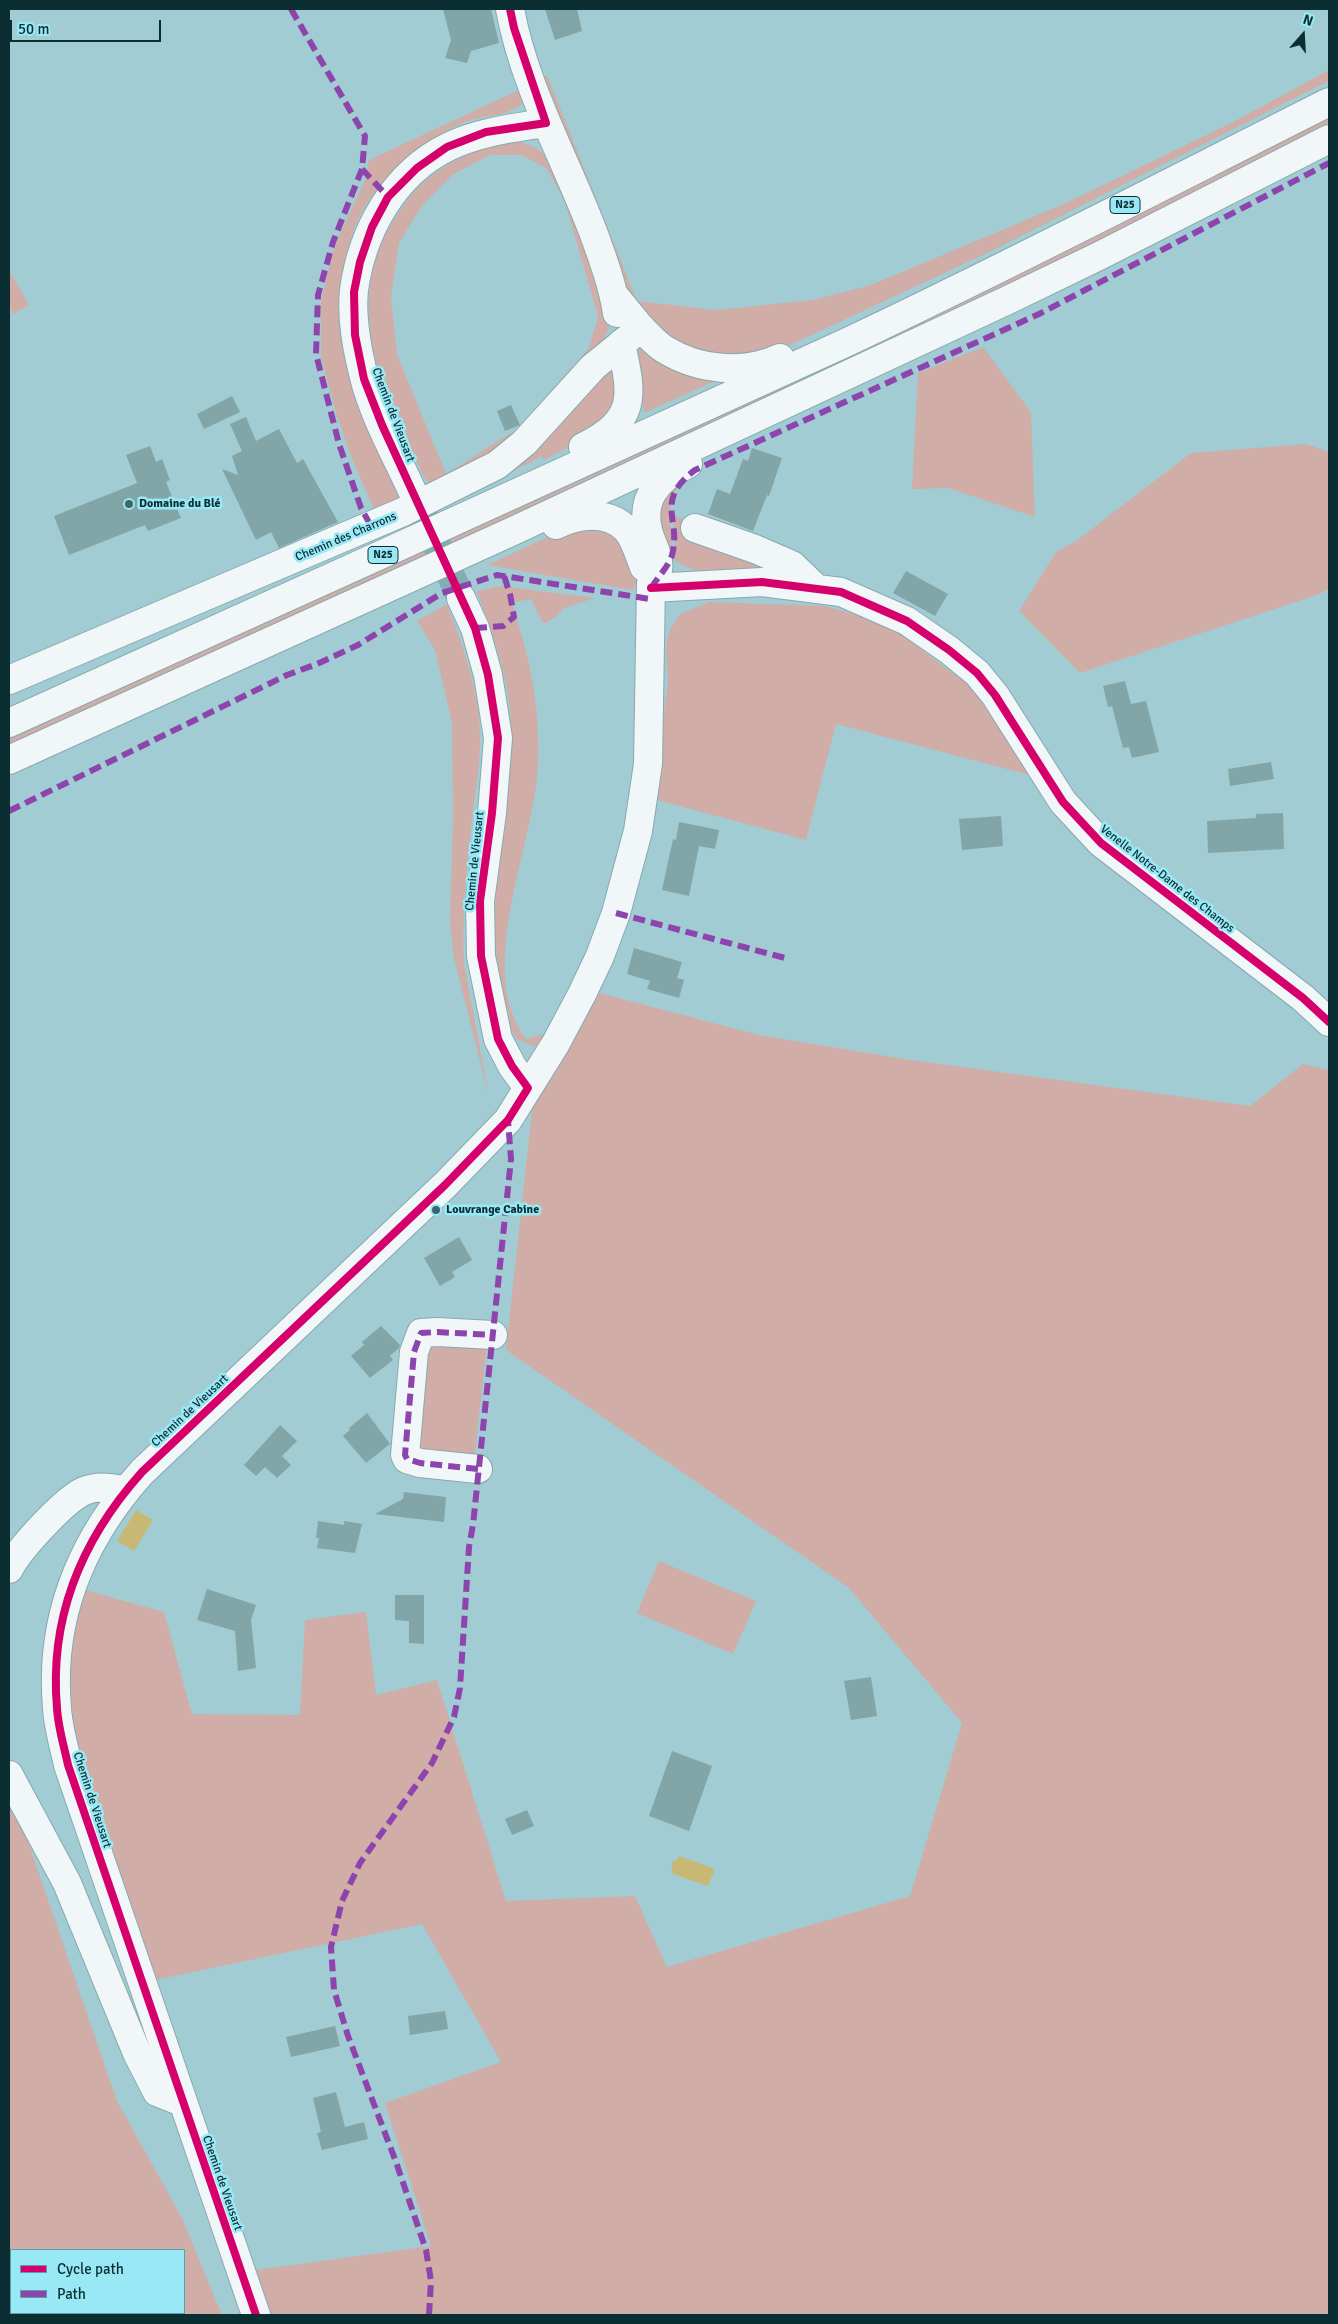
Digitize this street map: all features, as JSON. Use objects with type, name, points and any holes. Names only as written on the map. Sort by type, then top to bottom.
[{"type":"main road","points":[[510,9],[514,28],[546,123],[577,190],[614,295],[631,336],[630,395],[626,410],[616,425],[602,437],[555,461],[553,476]]},
{"type":"main road","name":"N25","points":[[9,723],[418,539],[846,342],[1004,266],[1329,102]]},
{"type":"main road","name":"Chemin de Vieusart","points":[[414,495],[382,425],[364,379],[355,335],[354,292],[360,262],[372,226],[388,197],[417,168],[447,147],[486,132],[546,123]]},
{"type":"main road","name":"N25","points":[[9,760],[514,531],[740,425],[1099,256],[1329,139]]},
{"type":"main road","points":[[631,336],[684,359],[714,368],[749,367],[770,362],[830,334],[846,342]]},
{"type":"main road","name":"Chemin des Charrons","points":[[9,680],[388,519],[497,465],[524,443],[593,367],[631,336]]},
{"type":"main road","points":[[651,586],[658,572],[657,557],[646,521],[647,506],[651,494],[659,482],[675,470],[735,442],[740,425]]},
{"type":"main road","points":[[514,531],[525,539],[564,521],[583,515],[597,516],[610,520],[625,528],[633,540],[651,586]]},
{"type":"main road","points":[[695,528],[755,549],[792,565],[817,589]]},
{"type":"main road","name":"Venelle Notre-Dame des Champs","points":[[651,586],[762,582],[841,592],[907,621],[950,650],[970,667],[995,695],[1063,802],[1101,843],[1303,998],[1329,1022]]},
{"type":"main road","name":"Chemin de Vieusart","points":[[256,2315],[68,1764],[57,1709],[56,1665],[59,1627],[71,1585],[90,1543],[125,1490],[149,1465],[446,1185],[508,1120],[582,994],[600,956],[616,913],[638,831],[648,764],[651,586]]},
{"type":"main road","name":"Chemin de Vieusart","points":[[461,598],[475,628],[488,675],[498,738],[492,813],[480,901],[481,956],[498,1039],[512,1066],[528,1088]]},
{"type":"main road","points":[[478,1469],[420,1463],[408,1459],[405,1455],[414,1352],[421,1333],[493,1335]]},
{"type":"main road","points":[[9,1569],[44,1526],[64,1506],[83,1491],[102,1486],[125,1490]]},
{"type":"main road","points":[[9,1775],[67,1883],[136,2053],[156,2092],[182,2102]]},
{"type":"shaded area","points":[[1329,70],[1329,81],[985,254],[769,355],[697,356],[633,310],[540,79],[547,75],[637,301],[716,310],[813,300],[871,285],[1064,204],[1233,122]]},
{"type":"shaded area","points":[[523,88],[522,104],[516,108],[503,114],[477,118],[458,125],[440,134],[408,158],[391,174],[369,200],[360,215],[353,233],[343,270],[341,290],[340,328],[342,346],[368,428],[401,501],[375,511],[354,464],[337,416],[321,357],[321,300],[335,245],[365,180],[369,160]]},
{"type":"shaded area","points":[[1329,116],[1329,126],[1110,236],[890,342],[446,548],[442,539]]},
{"type":"shaded area","points":[[496,141],[521,142],[536,148],[552,161],[567,190],[611,324],[599,350],[517,439],[514,431],[525,425],[524,421],[589,348],[598,316],[564,199],[546,168],[521,155],[490,155],[452,175],[421,207],[399,243],[391,297],[397,354],[446,474],[510,433],[513,441],[427,489],[428,484],[412,453],[384,388],[369,321],[370,287],[378,253],[394,220],[411,195],[441,169]]},
{"type":"shaded area","points":[[9,270],[29,305],[14,314],[9,307]]},
{"type":"shaded area","points":[[639,342],[722,378],[644,413],[634,348]]},
{"type":"shaded area","points":[[983,347],[1031,412],[1035,517],[948,488],[912,489],[918,373]]},
{"type":"shaded area","points":[[610,368],[616,371],[618,405],[593,434],[544,460],[541,456],[465,493]]},
{"type":"shaded area","points":[[1306,444],[1329,452],[1329,589],[1317,595],[1080,673],[1019,611],[1056,552],[1076,541],[1191,453]]},
{"type":"shaded area","points":[[678,485],[670,512],[671,554],[662,545],[658,500]]},
{"type":"shaded area","points":[[673,515],[692,522],[775,570],[710,573],[697,571],[685,566],[674,560]]},
{"type":"shaded area","points":[[608,527],[635,559],[639,582],[632,590],[487,565],[567,528]]},
{"type":"shaded area","points":[[428,546],[432,554],[9,748],[9,738]]},
{"type":"shaded area","points":[[499,586],[595,598],[564,608],[558,615],[546,623],[542,622],[531,599],[512,603],[529,663],[537,720],[538,763],[535,794],[511,904],[506,941],[505,977],[511,1010],[526,1039],[551,1032],[533,1046],[517,1039],[506,1021],[510,1019],[497,959],[495,938],[497,885],[511,753],[510,709],[500,659],[478,594],[474,592]]},
{"type":"shaded area","points":[[710,602],[825,606],[867,618],[898,632],[954,674],[986,693],[1037,777],[836,724],[806,840],[653,799],[668,681],[666,649],[669,631],[680,614]]},
{"type":"shaded area","points":[[447,604],[471,674],[479,717],[479,760],[466,880],[464,963],[489,1097],[453,954],[450,921],[453,817],[452,723],[435,650],[417,621]]},
{"type":"shaded area","points":[[592,991],[759,1035],[911,1060],[1250,1106],[1303,1064],[1329,1070],[1329,2315],[264,2315],[248,2271],[431,2246],[385,2103],[501,2062],[422,1924],[155,1980],[65,1712],[71,1628],[85,1590],[164,1612],[192,1714],[300,1715],[305,1620],[366,1612],[376,1695],[437,1680],[506,1901],[635,1896],[667,1967],[910,1896],[962,1723],[849,1588],[506,1350],[533,1101]]},
{"type":"shaded area","points":[[424,1342],[487,1345],[475,1453],[472,1459],[415,1456]]},
{"type":"shaded area","points":[[136,1510],[153,1520],[134,1551],[117,1541]]},
{"type":"shaded area","points":[[659,1561],[756,1601],[733,1654],[637,1613]]},
{"type":"shaded area","points":[[9,1786],[117,2101],[182,2218],[222,2315],[9,2315]]},
{"type":"shaded area","points":[[679,1856],[715,1869],[708,1886],[673,1874],[671,1863],[677,1860]]},
{"type":"building","points":[[443,9],[491,9],[499,43],[471,51],[467,63],[445,58],[451,40]]},
{"type":"building","points":[[545,9],[577,9],[582,31],[555,40]]},
{"type":"building","points":[[232,396],[240,412],[204,429],[197,414]]},
{"type":"building","points":[[511,405],[520,425],[505,431],[497,411]]},
{"type":"building","points":[[246,417],[256,441],[279,429],[297,463],[303,459],[338,522],[279,548],[271,532],[256,540],[222,469],[238,475],[232,456],[242,451],[230,424]]},
{"type":"building","name":"Domaine du Blé","points":[[150,446],[156,462],[162,459],[170,480],[166,482],[181,518],[148,531],[145,525],[69,555],[54,516],[137,483],[126,455]]},
{"type":"building","points":[[752,448],[782,458],[769,496],[767,495],[753,531],[708,514],[717,489],[730,494],[743,459],[748,461]]},
{"type":"building","points":[[906,571],[948,594],[935,616],[893,593]]},
{"type":"building","points":[[1125,681],[1131,704],[1146,701],[1159,752],[1132,758],[1129,747],[1123,748],[1112,706],[1108,707],[1103,686]]},
{"type":"building","points":[[1271,762],[1274,779],[1230,786],[1228,769]]},
{"type":"building","points":[[1283,813],[1284,849],[1208,853],[1207,821],[1256,818],[1256,814]]},
{"type":"building","points":[[1001,816],[1003,846],[962,850],[959,819]]},
{"type":"building","points":[[679,822],[719,830],[715,849],[699,846],[689,896],[662,890],[673,839],[676,840]]},
{"type":"building","points":[[634,948],[682,962],[677,978],[684,980],[679,998],[647,989],[650,981],[627,974]]},
{"type":"building","points":[[459,1237],[472,1260],[452,1272],[455,1277],[440,1286],[424,1258]]},
{"type":"building","points":[[381,1326],[400,1345],[390,1356],[393,1360],[370,1378],[351,1356],[364,1345],[362,1342]]},
{"type":"building","points":[[367,1413],[390,1444],[366,1463],[343,1436],[350,1430],[349,1428]]},
{"type":"building","points":[[280,1425],[297,1441],[282,1456],[291,1465],[277,1478],[265,1467],[256,1476],[244,1465]]},
{"type":"building","points":[[404,1492],[446,1497],[444,1522],[375,1514],[403,1499]]},
{"type":"building","points":[[318,1521],[344,1525],[344,1521],[362,1524],[355,1553],[317,1548],[319,1538],[316,1538]]},
{"type":"building","points":[[207,1589],[256,1605],[251,1620],[256,1668],[238,1671],[235,1631],[197,1620]]},
{"type":"building","points":[[395,1595],[424,1595],[424,1644],[409,1643],[409,1621],[395,1620]]},
{"type":"building","points":[[871,1677],[877,1716],[851,1720],[844,1681]]},
{"type":"building","points":[[672,1751],[712,1766],[689,1831],[649,1816]]},
{"type":"building","points":[[527,1810],[534,1826],[512,1835],[505,1819]]},
{"type":"building","points":[[445,2011],[448,2029],[410,2035],[408,2016]]},
{"type":"building","points":[[335,2026],[340,2046],[291,2057],[286,2037]]},
{"type":"building","points":[[336,2092],[345,2127],[364,2122],[368,2139],[322,2150],[317,2133],[321,2132],[313,2098]]},
{"type":"tunnel","points":[[414,495],[461,598]]},
{"type":"marked path","points":[[291,9],[365,136],[362,169],[388,197]]},
{"type":"marked path","points":[[651,588],[666,568],[672,555],[674,542],[672,501],[675,492],[682,481],[695,470],[1039,314],[1329,163]]},
{"type":"marked path","points":[[362,169],[333,242],[318,295],[316,354],[339,444],[361,508],[371,526]]},
{"type":"marked path","points":[[9,811],[287,675],[317,664],[358,645],[442,593],[497,575],[650,599]]},
{"type":"marked path","points":[[475,628],[503,626],[514,617],[510,594],[504,576]]},
{"type":"marked path","points":[[616,913],[785,958]]},
{"type":"marked path","points":[[429,2315],[431,2281],[426,2250],[396,2162],[348,2036],[334,1990],[331,1947],[342,1901],[360,1863],[432,1763],[454,1717],[460,1688],[469,1547],[473,1525],[511,1159],[508,1120]]},
{"type":"marked path","points":[[478,1469],[420,1463],[407,1459],[405,1455],[414,1352],[421,1333],[493,1335]]},
{"type":"cycle path","points":[[256,2315],[68,1765],[57,1708],[56,1674],[58,1642],[74,1581],[87,1552],[102,1524],[142,1472],[445,1185],[508,1120],[528,1088],[512,1066],[498,1039],[481,956],[480,901],[492,813],[498,738],[488,675],[475,628],[382,425],[364,379],[355,335],[354,292],[360,262],[372,227],[388,197],[417,168],[447,147],[486,132],[546,123],[514,28],[510,9]]},
{"type":"cycle path","points":[[651,588],[762,582],[841,592],[907,621],[949,650],[977,673],[995,695],[1063,802],[1101,843],[1303,998],[1329,1022]]},
{"type":"place","name":"Domaine du Blé","points":[[129,504]]},
{"type":"place","name":"Louvrange Cabine","points":[[436,1210]]}]
